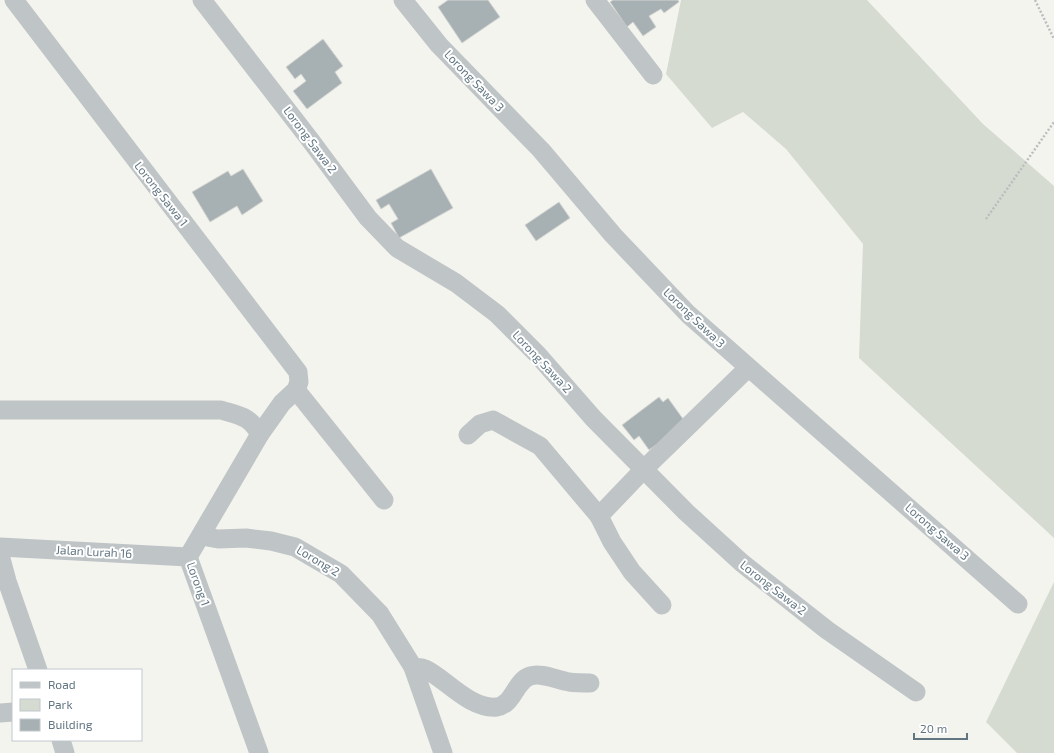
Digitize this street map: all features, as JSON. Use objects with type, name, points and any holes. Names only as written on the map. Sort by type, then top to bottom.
[{"type":"street","name":"Lorong Sawa 1","points":[[14,0],[298,372],[296,390]]},
{"type":"street","name":"Lorong Sawa 2","points":[[202,0],[312,141],[368,218],[397,248],[456,283],[496,314],[538,355],[593,418],[686,512],[742,563],[827,630],[916,692]]},
{"type":"street","name":"Lorong Sawa 3","points":[[403,0],[439,45],[540,150],[613,235],[688,314],[1018,604]]},
{"type":"street","points":[[595,0],[653,75]]},
{"type":"street","points":[[599,516],[644,469],[748,368]]},
{"type":"street","name":"Lorong 1","points":[[259,753],[188,557],[202,536],[260,434],[282,403],[296,390]]},
{"type":"street","points":[[296,390],[384,500]]},
{"type":"street","points":[[0,410],[221,410],[244,417],[253,424],[260,434]]},
{"type":"street","points":[[468,435],[480,424],[494,420],[540,446],[599,516],[612,542],[632,572],[662,605]]},
{"type":"street","name":"Lorong 2","points":[[202,536],[218,539],[258,539],[295,547],[341,574],[380,614],[413,667],[443,753]]},
{"type":"street","name":"Jalan Lurah 16","points":[[0,547],[188,557]]},
{"type":"street","points":[[0,555],[7,581],[38,669]]},
{"type":"street","points":[[413,667],[424,668],[458,694],[484,705],[497,707],[507,702],[522,680],[530,676],[540,676],[570,682],[590,683]]},
{"type":"street","points":[[0,713],[12,712]]},
{"type":"street","points":[[61,741],[64,753]]},
{"type":"path","points":[[1035,0],[1054,39]]},
{"type":"path","points":[[986,219],[1054,122]]},
{"type":"green space","points":[[681,0],[867,0],[983,124],[1054,186],[1054,538],[859,358],[863,244],[786,149],[743,112],[712,128],[666,74]]},
{"type":"green space","points":[[1054,582],[1054,753],[1017,753],[986,722]]},
{"type":"building","points":[[448,0],[488,0],[500,17],[462,43],[438,7]]},
{"type":"building","points":[[613,0],[678,0],[679,2],[664,13],[661,9],[649,16],[656,27],[643,36],[633,22],[627,27],[610,2]]},
{"type":"building","points":[[323,39],[343,66],[335,72],[342,83],[307,109],[293,91],[306,81],[301,74],[295,79],[286,67]]},
{"type":"building","points":[[243,169],[263,201],[242,215],[237,206],[210,222],[192,192],[228,171],[231,176]]},
{"type":"building","points":[[431,169],[453,208],[399,238],[391,223],[398,219],[389,204],[381,209],[376,200]]},
{"type":"building","points":[[559,202],[570,218],[536,241],[525,225]]},
{"type":"building","points":[[659,397],[663,402],[668,398],[686,423],[649,450],[639,436],[634,440],[622,425]]}]
